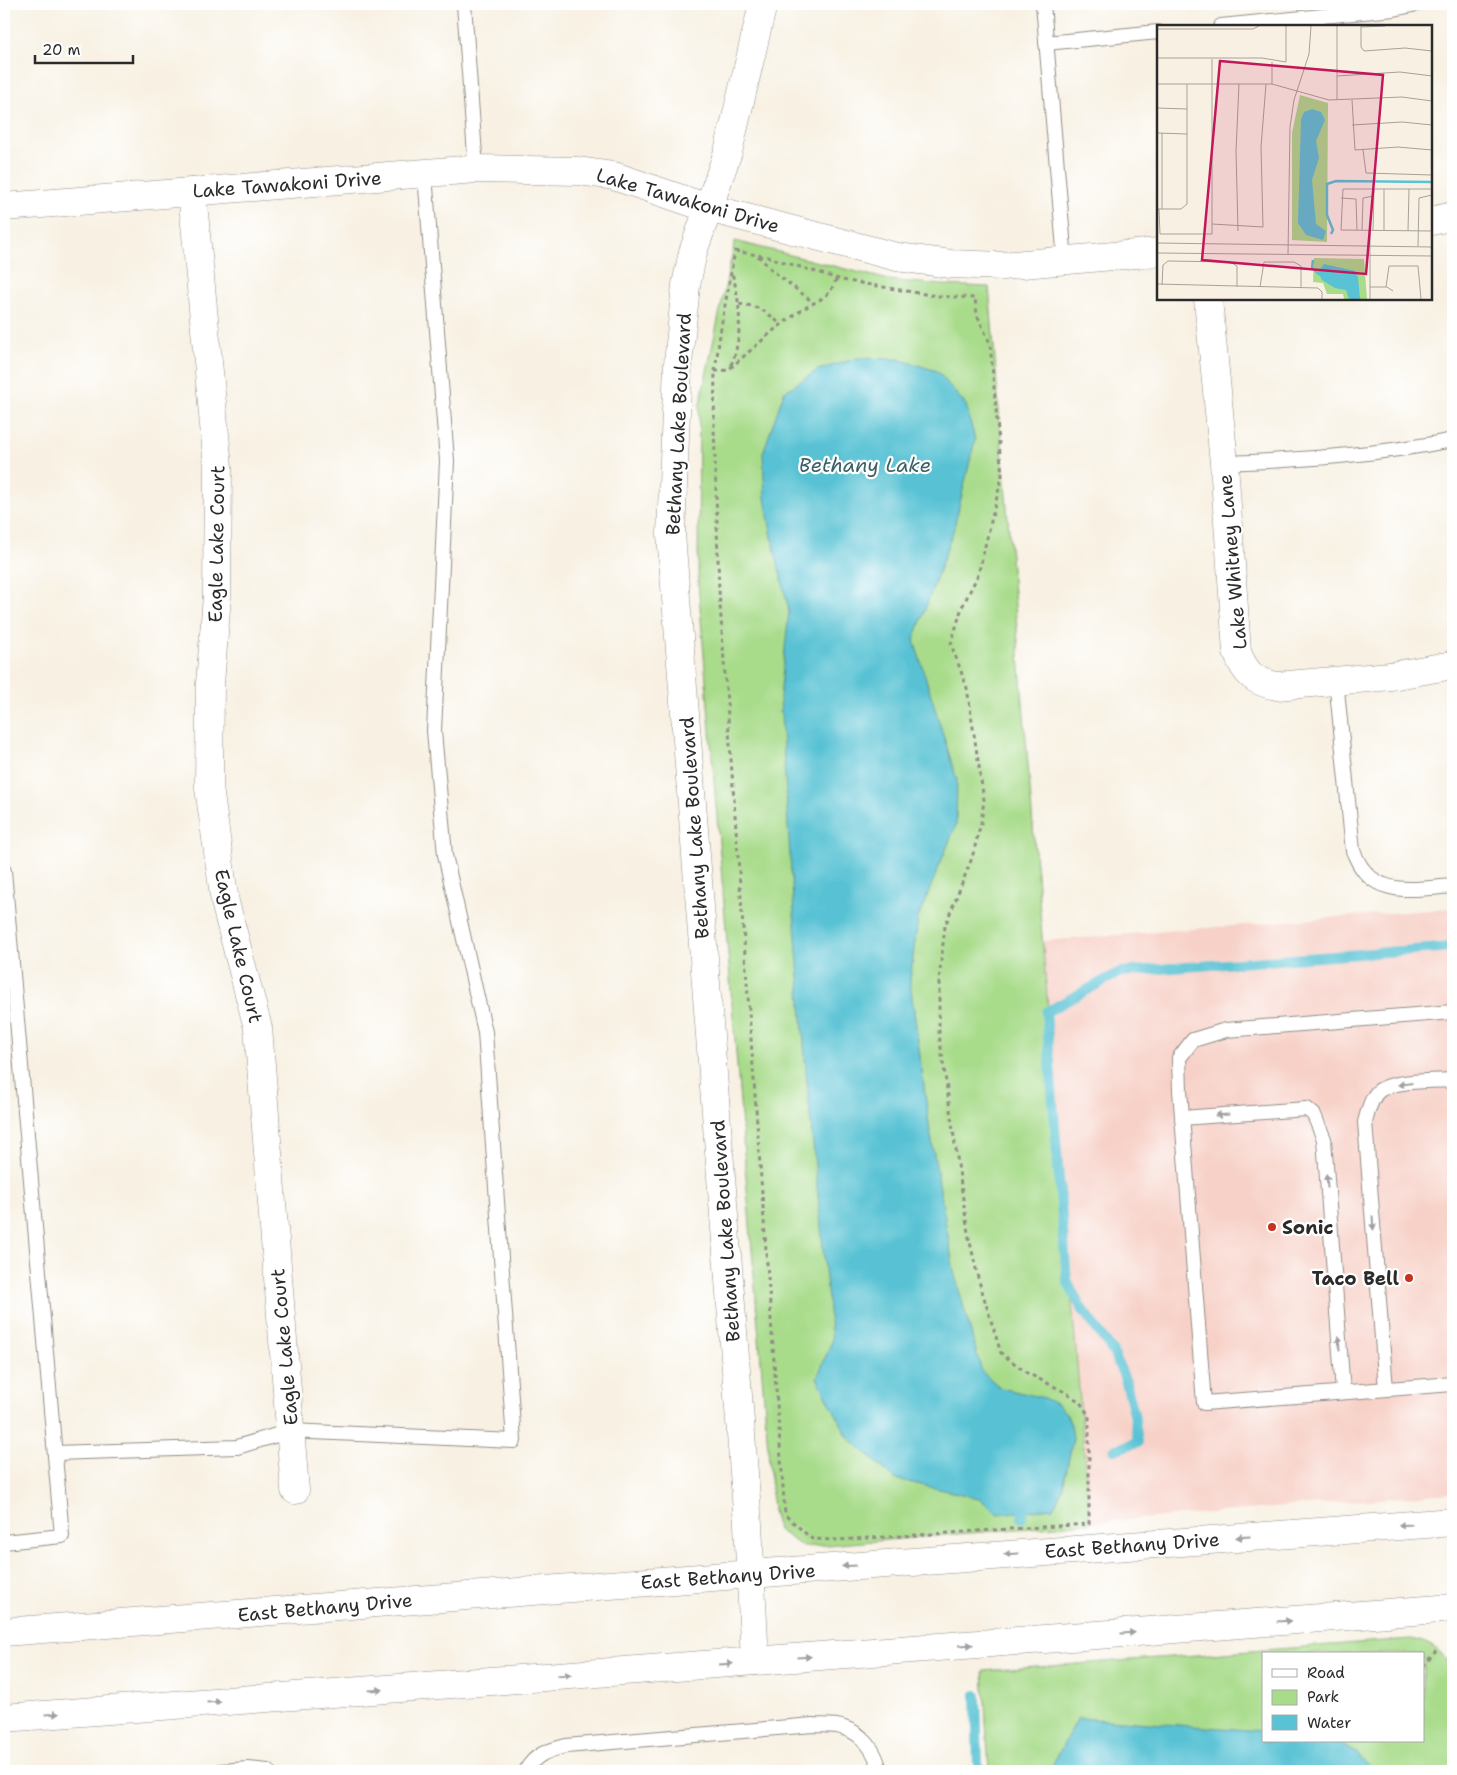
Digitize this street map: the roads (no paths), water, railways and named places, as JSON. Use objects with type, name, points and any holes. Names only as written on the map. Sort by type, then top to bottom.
[{"type":"street","name":"Bethany Lake Boulevard","points":[[755,1661],[751,1574],[671,534],[678,364],[686,285],[692,252],[728,152],[763,4]]},
{"type":"street","name":"Lake Tawakoni Drive","points":[[4,207],[476,169],[578,171],[614,176],[708,208],[897,257],[952,264],[1002,266],[1157,252]]},
{"type":"street","name":"Eagle Lake Court","points":[[192,192],[218,467],[217,596],[210,684],[210,788],[225,902],[258,1028],[295,1490]]},
{"type":"street","points":[[1432,221],[1453,216]]},
{"type":"street","name":"Lake Whitney Lane","points":[[1208,300],[1224,463],[1237,652],[1242,665],[1251,676],[1263,683],[1277,686],[1391,676],[1453,665]]},
{"type":"street","name":"East Bethany Drive","points":[[4,1632],[1453,1522]]},
{"type":"street","points":[[4,1718],[1453,1608]]},
{"type":"lane","points":[[464,4],[476,169]]},
{"type":"lane","points":[[1043,4],[1065,261]]},
{"type":"lane","points":[[1232,25],[1394,10],[1417,4]]},
{"type":"lane","points":[[1046,43],[1157,32]]},
{"type":"lane","points":[[55,1453],[237,1447],[290,1431],[514,1441],[485,1032],[445,856],[434,731],[448,461],[425,174]]},
{"type":"lane","points":[[1224,463],[1352,455],[1453,440]]},
{"type":"lane","points":[[1336,680],[1353,851],[1363,870],[1379,884],[1404,890],[1453,886]]},
{"type":"lane","points":[[4,871],[62,1536],[4,1542]]},
{"type":"lane","points":[[1453,1012],[1226,1030],[1192,1040],[1179,1058],[1204,1403],[1453,1384]]},
{"type":"lane","points":[[1386,1388],[1366,1122],[1370,1104],[1379,1090],[1399,1084],[1453,1080]]},
{"type":"lane","points":[[1182,1118],[1307,1109],[1314,1115],[1324,1139],[1343,1392]]},
{"type":"lane","points":[[526,1771],[544,1752],[566,1746],[813,1726],[844,1727],[865,1740],[877,1757],[880,1771]]},
{"type":"lane","points":[[221,1771],[268,1771]]},
{"type":"water","name":"Bethany Lake","points":[[857,358],[898,359],[937,371],[966,405],[975,440],[953,532],[914,640],[957,780],[956,825],[918,918],[910,981],[929,1124],[954,1272],[982,1372],[1001,1388],[1044,1398],[1056,1404],[1066,1413],[1071,1425],[1073,1438],[1063,1488],[1053,1508],[998,1514],[979,1498],[895,1479],[848,1437],[817,1378],[832,1341],[807,1083],[780,697],[789,611],[773,543],[765,498],[763,453],[784,392],[818,370]]},
{"type":"water","points":[[1078,1718],[1262,1731],[1262,1742],[1336,1742],[1358,1754],[1371,1771],[1049,1771]]},
{"type":"waterway","points":[[1114,1450],[1138,1442],[1134,1413],[1125,1379],[1113,1352],[1080,1306],[1067,1281],[1046,1012],[1120,972],[1453,947]]},
{"type":"waterway","points":[[1022,1518],[1025,1499]]},
{"type":"waterway","points":[[976,1695],[978,1765],[982,1771]]},
{"type":"place","name":"Sonic","points":[[1272,1227]]},
{"type":"place","name":"Taco Bell","points":[[1409,1278]]}]
